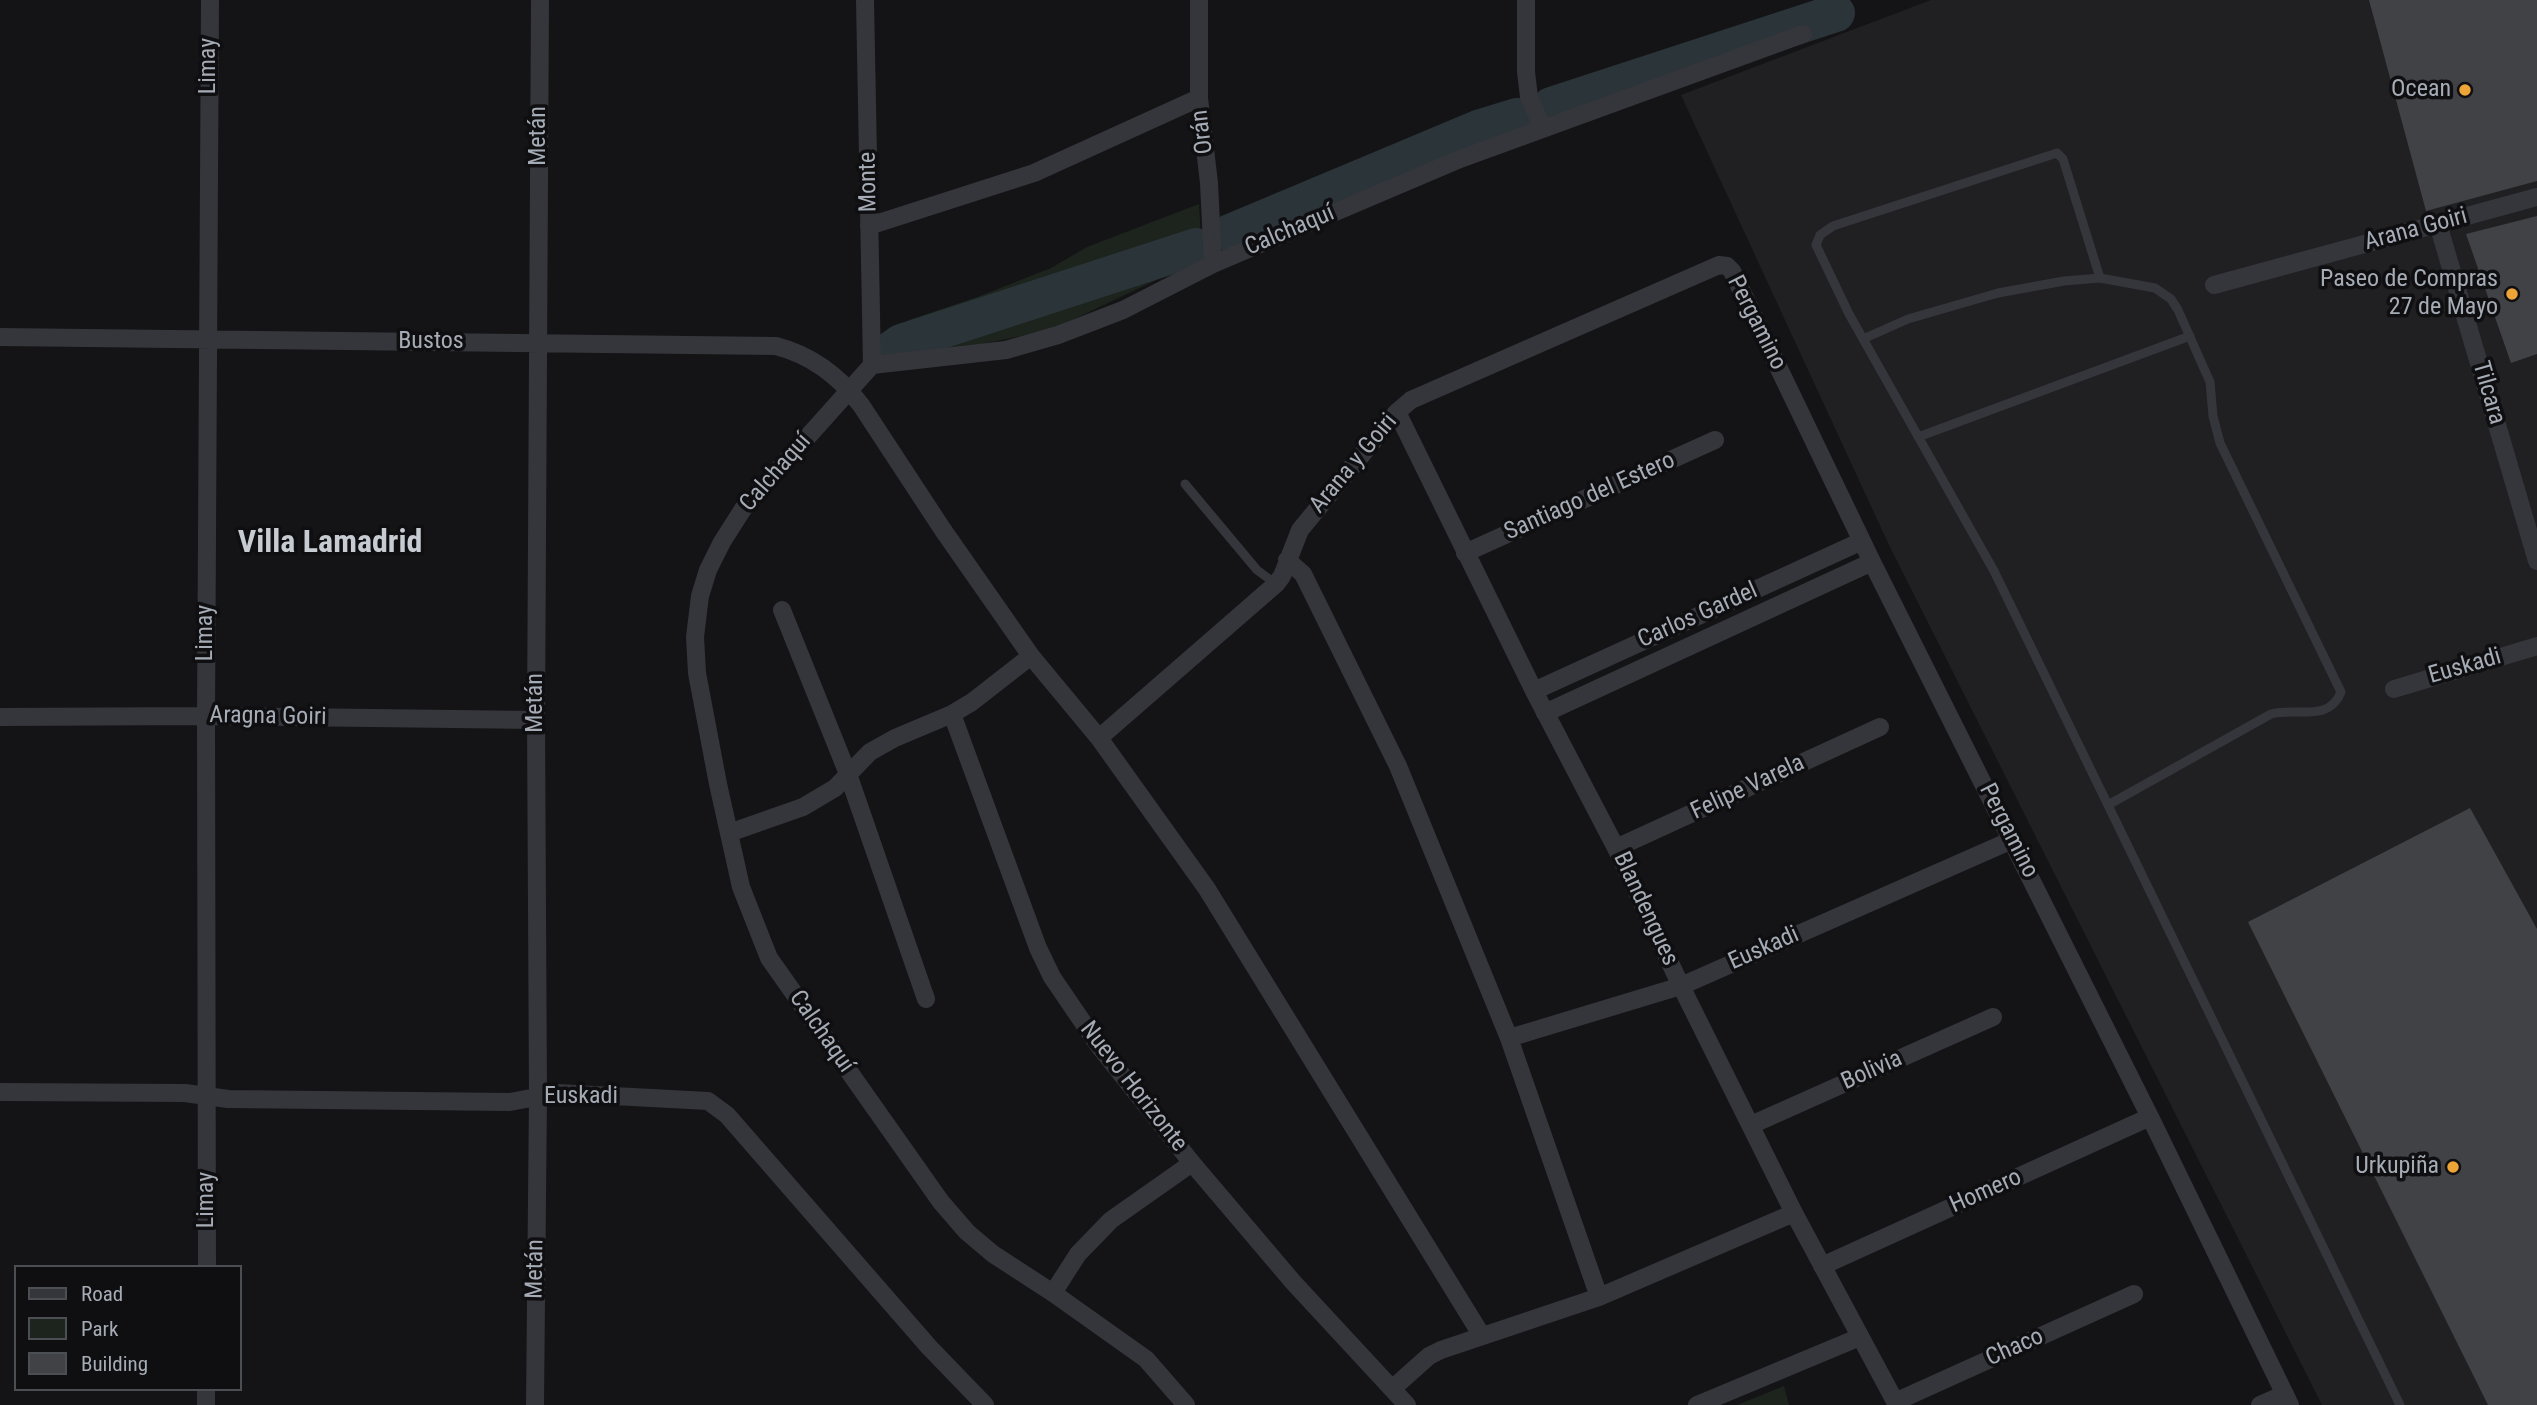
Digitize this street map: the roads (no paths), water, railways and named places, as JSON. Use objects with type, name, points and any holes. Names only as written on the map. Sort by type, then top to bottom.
[{"type":"street","name":"Limay","points":[[207,1265],[209,0]]},
{"type":"street","name":"Metán","points":[[535,1405],[540,0]]},
{"type":"street","name":"Monte","points":[[865,0],[872,365]]},
{"type":"street","name":"Orán","points":[[1199,0],[1199,97],[1209,183],[1213,264]]},
{"type":"street","points":[[1526,0],[1525,72],[1529,97],[1543,129]]},
{"type":"street","name":"Calchaquí","points":[[1186,1405],[1146,1359],[993,1254],[967,1232],[941,1202],[769,958],[741,887],[697,673],[695,637],[700,596],[708,570],[743,509],[872,365],[1006,350],[1058,335],[1123,310],[1213,264],[1460,159],[1803,34]]},
{"type":"street","points":[[869,226],[1034,173],[1199,97]]},
{"type":"street","name":"Arana Goiri","points":[[2214,285],[2537,197]]},
{"type":"street","name":"Tilcara","points":[[2438,224],[2537,561]]},
{"type":"street","name":"Arana y Goiri","points":[[1099,738],[1276,584],[1282,576],[1300,530],[1397,412],[1411,400],[1719,265]]},
{"type":"street","name":"Pergamino","points":[[1719,265],[1727,266],[1732,271],[1872,562],[2150,1117],[2287,1400]]},
{"type":"street","name":"Bustos","points":[[0,337],[776,346],[798,352],[817,363],[849,389],[1031,656],[1099,738],[1207,889],[1482,1336]]},
{"type":"street","name":"Blandengues","points":[[1397,412],[1545,713],[1616,848],[1794,1213],[1896,1404]]},
{"type":"street","name":"Santiago del Estero","points":[[1465,553],[1715,440]]},
{"type":"street","name":"Carlos Gardel","points":[[1534,691],[1863,541]]},
{"type":"street","points":[[1287,561],[1303,574],[1398,766],[1509,1038],[1599,1297]]},
{"type":"street","name":"Carlos Gardel","points":[[1545,713],[1872,562]]},
{"type":"street","points":[[782,610],[848,774],[926,999]]},
{"type":"street","name":"Euskadi","points":[[2394,688],[2537,646]]},
{"type":"street","points":[[729,833],[803,807],[835,788],[870,752],[895,738],[952,714],[972,702],[1031,656]]},
{"type":"street","name":"Nuevo Horizonte","points":[[952,714],[1038,948],[1052,977],[1099,1046],[1192,1163],[1293,1282],[1407,1405]]},
{"type":"street","name":"Aragna Goiri","points":[[0,717],[206,716],[536,720]]},
{"type":"street","name":"Felipe Varela","points":[[1616,848],[1880,727]]},
{"type":"street","name":"Euskadi","points":[[1509,1038],[1681,986],[2012,840]]},
{"type":"street","name":"Bolivia","points":[[1751,1125],[1993,1017]]},
{"type":"street","name":"Euskadi","points":[[0,1092],[185,1093],[228,1099],[510,1102],[557,1093],[708,1101],[718,1107],[929,1348],[985,1405]]},
{"type":"street","name":"Homero","points":[[1822,1266],[2150,1117]]},
{"type":"street","points":[[1053,1293],[1078,1254],[1111,1220],[1192,1163]]},
{"type":"street","points":[[1392,1389],[1429,1356],[1599,1297],[1794,1213]]},
{"type":"street","name":"Chaco","points":[[1896,1404],[2134,1294]]},
{"type":"street","points":[[1697,1405],[1860,1337]]},
{"type":"street","points":[[2260,1405],[2287,1400]]},
{"type":"lane","points":[[2100,278],[2063,159],[2057,153],[1833,226],[1820,235],[1816,245],[1863,339],[1994,571],[2400,1405]]},
{"type":"lane","points":[[1863,339],[1908,318],[1998,293],[2064,281],[2100,278],[2155,288],[2171,299],[2210,382],[2213,416],[2220,443],[2341,692],[2338,699],[2321,711],[2309,714],[2284,710],[2271,714],[2108,805]]},
{"type":"lane","points":[[1918,437],[2190,336]]},
{"type":"lane","points":[[1185,484],[1257,570],[1276,584]]},
{"type":"waterway","points":[[1551,106],[1836,13]]},
{"type":"waterway","points":[[1230,233],[1478,129],[1517,117]]},
{"type":"waterway","points":[[888,352],[901,343],[1196,247]]},
{"type":"place","name":"Ocean","points":[[2465,90]]},
{"type":"place","name":"Paseo de Compras 27 de Mayo","points":[[2512,294]]},
{"type":"place","name":"Urkupiña","points":[[2453,1167]]},
{"type":"district","name":"Villa Lamadrid","points":[[330,544]]}]
